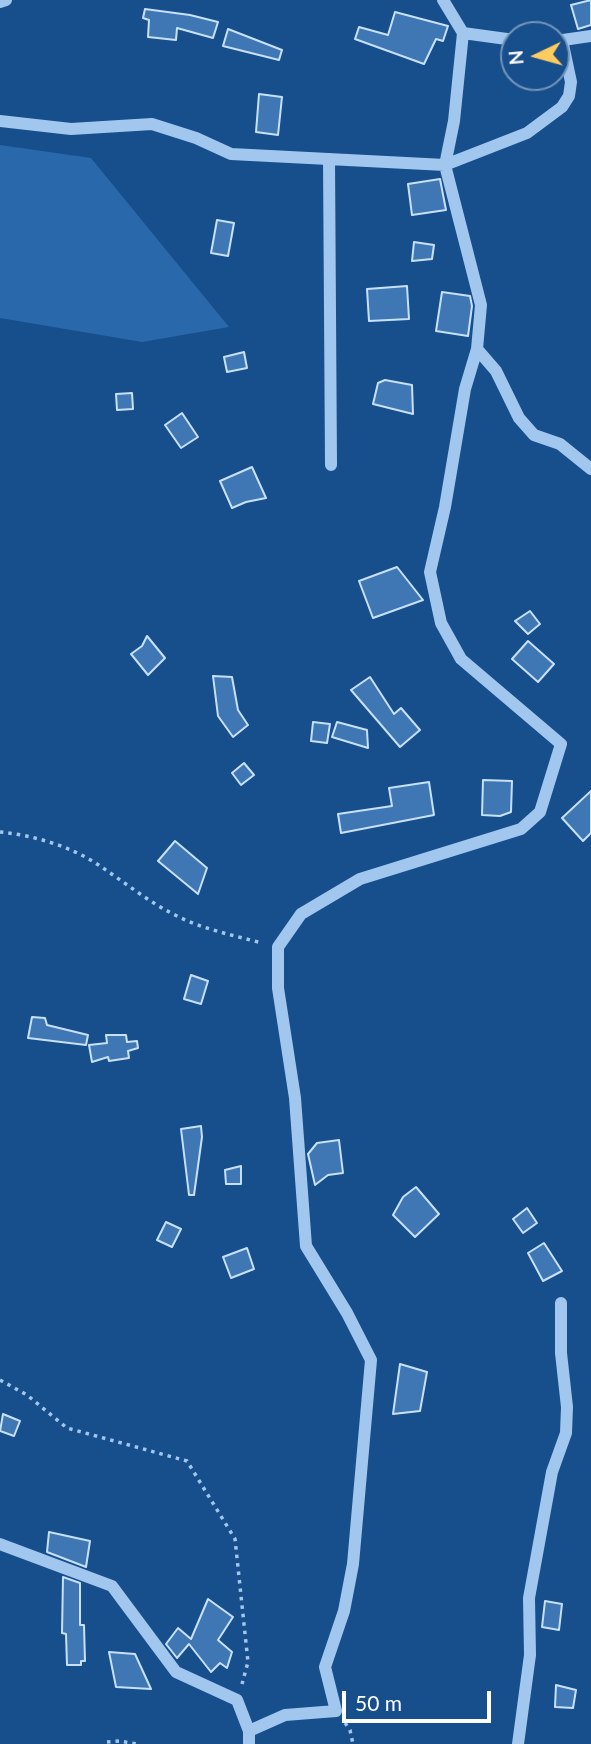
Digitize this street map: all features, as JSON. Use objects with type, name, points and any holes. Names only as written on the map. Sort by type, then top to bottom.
[{"type":"street","points":[[0,2],[6,0]]},
{"type":"street","points":[[0,1544],[112,1586],[176,1672],[237,1700],[249,1738],[285,1715],[336,1711],[325,1667],[344,1611],[353,1564],[371,1360],[306,1246],[295,1098],[278,988],[278,947],[301,914],[360,879],[496,839],[521,829],[540,812],[561,744],[461,659],[441,623],[430,572],[445,507],[465,389],[477,349],[481,305],[445,165],[454,121],[463,33],[443,0]]},
{"type":"street","points":[[463,33],[500,38]]},
{"type":"street","points":[[570,39],[591,36]]},
{"type":"street","points":[[0,121],[71,129],[152,124],[196,138],[231,155],[445,165],[527,133],[562,107],[570,91]]},
{"type":"street","points":[[329,159],[331,465]]},
{"type":"street","points":[[477,349],[496,371],[519,418],[534,435],[560,444],[591,469]]},
{"type":"street","points":[[518,1744],[530,1655],[529,1598],[552,1472],[566,1433],[561,1303]]},
{"type":"path","points":[[0,832],[19,834],[58,846],[95,863],[174,915],[209,929],[278,947]]},
{"type":"path","points":[[0,1380],[27,1395],[67,1428],[187,1461],[235,1539],[248,1662],[237,1700]]},
{"type":"path","points":[[336,1711],[349,1730],[353,1744]]},
{"type":"path","points":[[107,1742],[137,1744]]},
{"type":"shaded area","points":[[0,145],[91,158],[229,327],[142,342],[0,318]]},
{"type":"building","points":[[591,0],[591,25],[578,29],[571,5]]},
{"type":"building","points":[[145,9],[218,22],[213,38],[177,28],[176,40],[148,37],[149,20],[143,18]]},
{"type":"building","points":[[395,12],[448,26],[443,41],[436,39],[424,64],[355,39],[359,27],[388,35]]},
{"type":"building","points":[[228,29],[282,50],[279,60],[223,46]]},
{"type":"building","points":[[259,94],[282,97],[278,135],[256,132]]},
{"type":"building","points":[[440,179],[446,210],[412,215],[408,184]]},
{"type":"building","points":[[217,220],[234,223],[228,256],[211,253]]},
{"type":"building","points":[[414,242],[434,245],[432,259],[412,261]]},
{"type":"building","points":[[407,286],[409,319],[369,321],[367,289]]},
{"type":"building","points":[[442,292],[470,296],[472,306],[468,336],[436,331]]},
{"type":"building","points":[[244,352],[247,368],[227,372],[224,357]]},
{"type":"building","points":[[385,380],[412,385],[413,414],[373,404],[378,383]]},
{"type":"building","points":[[132,393],[133,409],[117,410],[116,394]]},
{"type":"building","points":[[182,413],[198,437],[181,448],[165,425]]},
{"type":"building","points":[[252,467],[266,498],[232,508],[220,481]]},
{"type":"building","points":[[397,567],[423,600],[373,618],[359,581]]},
{"type":"building","points":[[530,611],[540,624],[528,634],[515,621]]},
{"type":"building","points":[[147,636],[165,658],[148,675],[131,654],[142,646]]},
{"type":"building","points":[[528,641],[554,664],[538,682],[512,659]]},
{"type":"building","points":[[213,676],[232,677],[238,710],[248,725],[233,737],[218,716]]},
{"type":"building","points":[[370,677],[394,714],[401,708],[420,730],[400,747],[351,690]]},
{"type":"building","points":[[313,722],[330,724],[327,743],[311,741]]},
{"type":"building","points":[[337,722],[367,730],[368,748],[332,737]]},
{"type":"building","points":[[244,763],[254,775],[241,785],[232,773]]},
{"type":"building","points":[[483,780],[512,781],[511,812],[500,816],[482,815]]},
{"type":"building","points":[[429,782],[434,815],[341,833],[338,814],[392,806],[389,788]]},
{"type":"building","points":[[591,791],[591,833],[583,841],[562,818]]},
{"type":"building","points":[[175,841],[207,868],[198,894],[158,861]]},
{"type":"building","points":[[191,975],[208,981],[201,1004],[184,999]]},
{"type":"building","points":[[32,1017],[45,1018],[47,1025],[88,1035],[86,1045],[28,1038]]},
{"type":"building","points":[[106,1035],[126,1035],[127,1042],[137,1041],[138,1048],[128,1051],[129,1058],[109,1061],[108,1057],[92,1062],[89,1045],[107,1043]]},
{"type":"building","points":[[201,1126],[202,1137],[194,1195],[189,1195],[181,1129]]},
{"type":"building","points":[[339,1140],[343,1173],[328,1175],[315,1185],[308,1154],[317,1143]]},
{"type":"building","points":[[241,1166],[241,1184],[226,1184],[225,1170]]},
{"type":"building","points":[[416,1187],[439,1214],[415,1237],[393,1215],[403,1197]]},
{"type":"building","points":[[527,1208],[537,1223],[523,1233],[513,1219]]},
{"type":"building","points":[[166,1222],[181,1229],[172,1247],[157,1240]]},
{"type":"building","points":[[544,1243],[562,1271],[543,1281],[528,1253]]},
{"type":"building","points":[[247,1248],[254,1269],[231,1278],[223,1257]]},
{"type":"building","points":[[400,1364],[427,1372],[420,1411],[393,1414]]},
{"type":"building","points":[[3,1414],[20,1421],[14,1436],[0,1431]]},
{"type":"building","points":[[49,1532],[90,1541],[86,1567],[47,1552]]},
{"type":"building","points":[[63,1577],[80,1583],[80,1625],[84,1625],[85,1661],[81,1661],[81,1665],[67,1665],[66,1634],[62,1633]]},
{"type":"building","points":[[208,1599],[233,1617],[218,1640],[232,1652],[227,1668],[220,1663],[211,1672],[189,1644],[177,1658],[166,1644],[178,1628],[191,1639]]},
{"type":"building","points":[[545,1601],[562,1604],[559,1630],[542,1627]]},
{"type":"building","points":[[109,1652],[135,1654],[151,1689],[116,1687]]},
{"type":"building","points":[[556,1685],[576,1690],[573,1708],[555,1707]]}]
